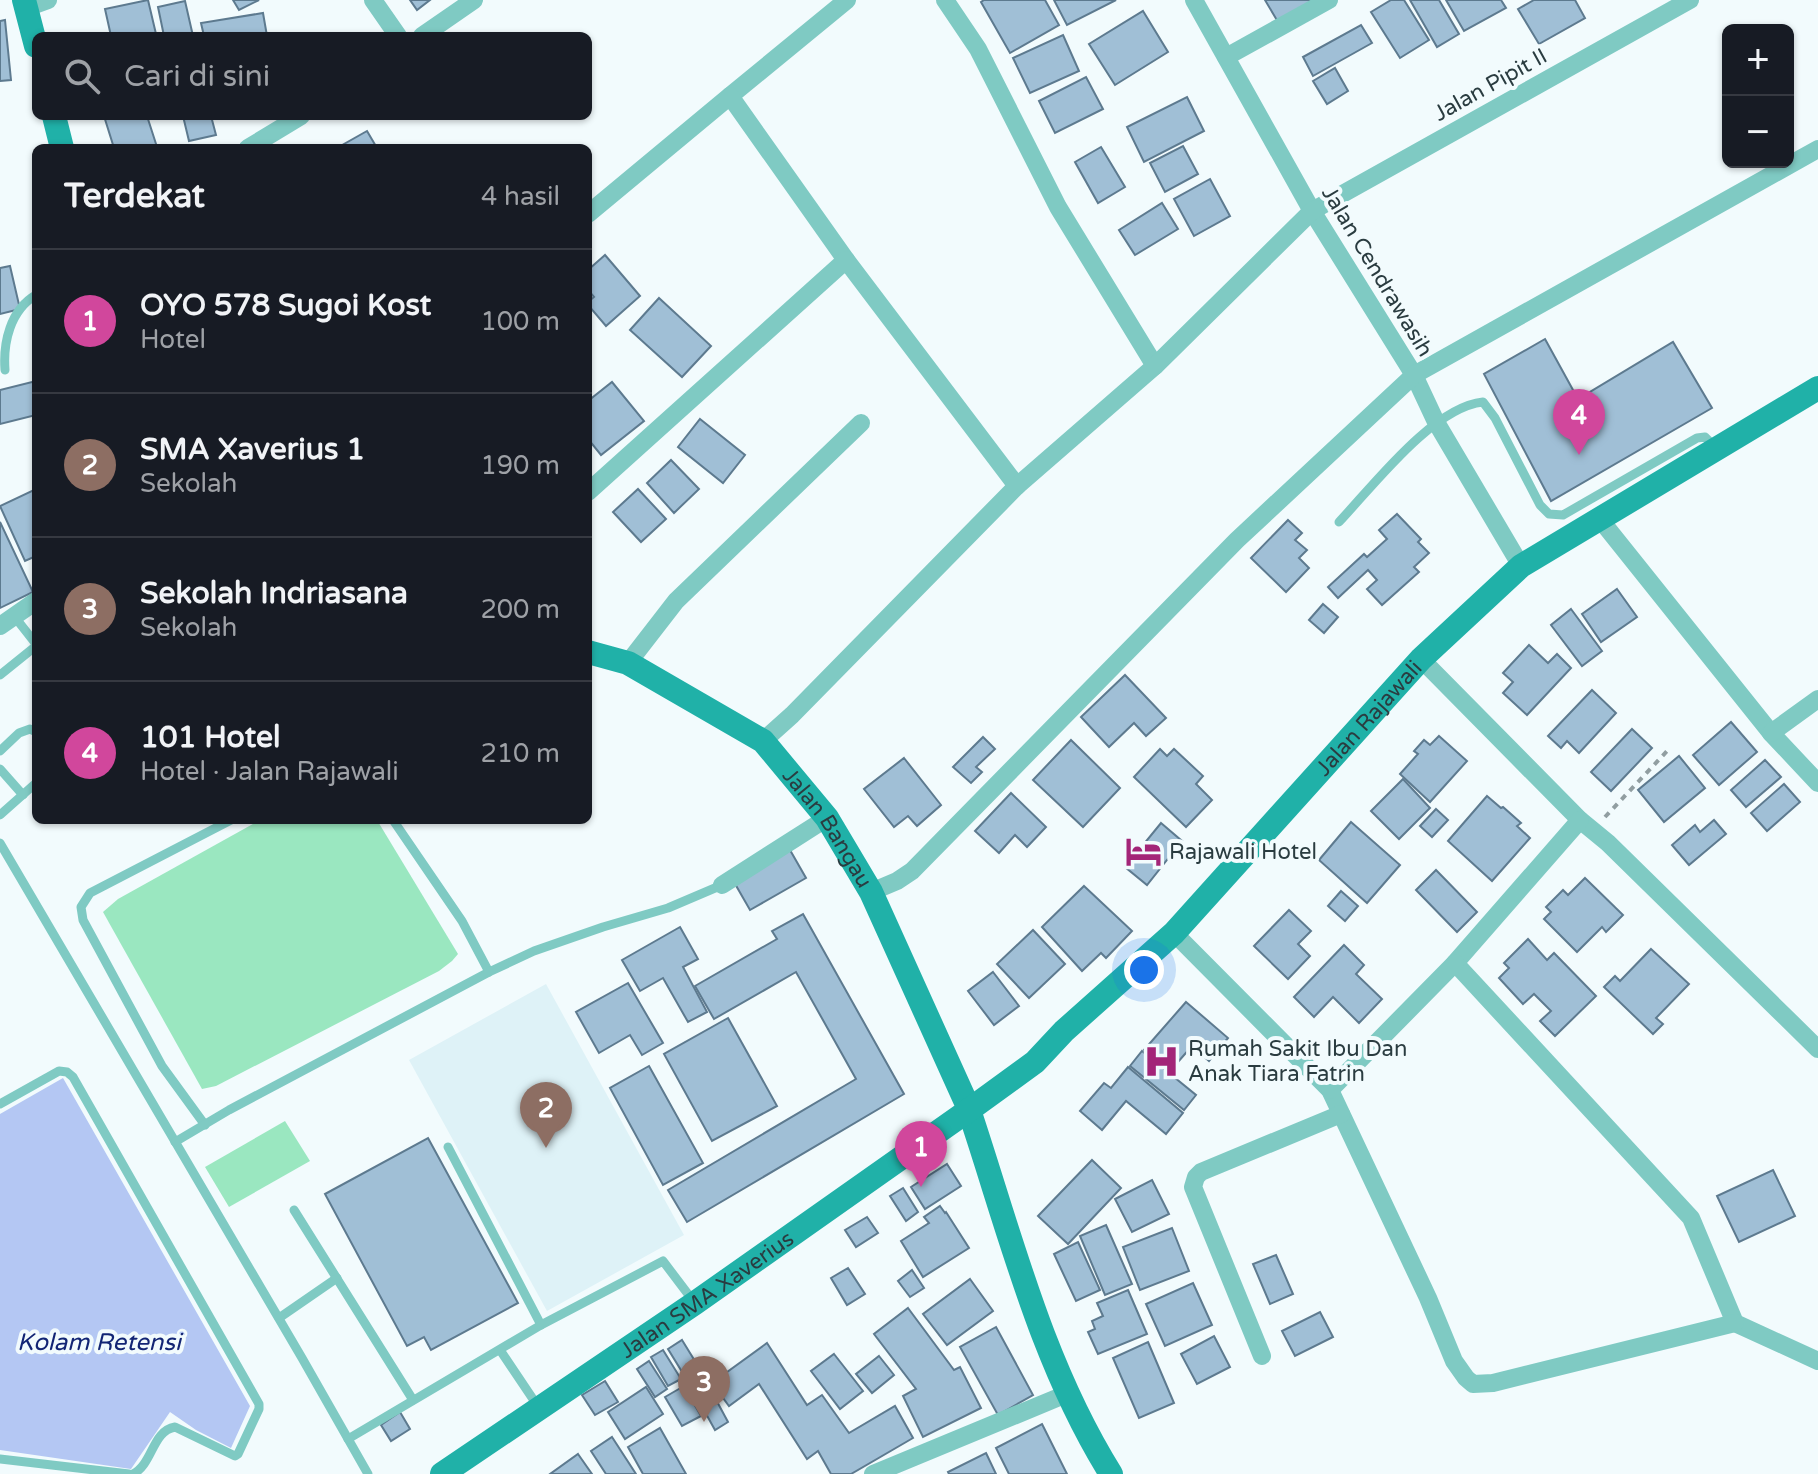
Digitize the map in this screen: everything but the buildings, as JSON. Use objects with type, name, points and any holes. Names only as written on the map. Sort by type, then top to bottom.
[{"type":"street","points":[[373,0],[395,32]]},
{"type":"street","points":[[428,32],[474,0]]},
{"type":"street","points":[[592,211],[847,0]]},
{"type":"street","points":[[945,0],[978,49],[1058,207],[1155,366]]},
{"type":"street","name":"Jalan Cendrawasih","points":[[1194,0],[1312,211],[1414,375],[1436,422],[1521,566]]},
{"type":"street","points":[[1226,57],[1329,0]]},
{"type":"street","name":"Jalan Pipit II","points":[[763,741],[1017,486],[1155,366],[1312,211],[1690,0]]},
{"type":"street","points":[[33,3],[35,32]]},
{"type":"street","points":[[730,96],[846,260],[1017,486]]},
{"type":"street","points":[[55,120],[61,144]]},
{"type":"street","points":[[280,140],[298,120]]},
{"type":"street","points":[[871,892],[912,871],[1237,540],[1414,375],[1818,149]]},
{"type":"street","points":[[592,488],[846,260]]},
{"type":"street","name":"Jalan Rajawali","points":[[967,1105],[1027,1052],[1064,1031],[1174,933],[1421,659],[1521,566],[1818,388]]},
{"type":"street","points":[[628,663],[676,601],[861,423]]},
{"type":"street","points":[[1599,518],[1771,733],[1818,783]]},
{"type":"street","points":[[7,621],[32,604]]},
{"type":"street","name":"Jalan Bangau","points":[[592,653],[628,663],[763,741],[827,818],[871,892],[967,1105],[1043,1337],[1111,1474]]},
{"type":"street","points":[[1421,659],[1586,825],[1818,1049]]},
{"type":"street","points":[[1771,733],[1818,699]]},
{"type":"street","points":[[722,885],[827,818]]},
{"type":"street","points":[[1330,1090],[1586,825]]},
{"type":"street","points":[[1174,933],[1330,1090],[1428,1298],[1454,1361],[1473,1384],[1493,1383],[1735,1323],[1818,1361]]},
{"type":"street","points":[[1455,963],[1691,1218],[1735,1323]]},
{"type":"street","name":"Jalan SMA Xaverius","points":[[442,1474],[695,1303],[943,1129],[967,1105]]},
{"type":"street","points":[[1262,1356],[1193,1187],[1196,1177],[1201,1172],[1341,1114]]},
{"type":"street","points":[[873,1474],[1069,1393]]},
{"type":"lane","points":[[5,370],[5,342],[9,329],[25,303],[32,298]]},
{"type":"lane","points":[[1339,522],[1436,422],[1470,403],[1483,402],[1495,418],[1540,505],[1549,514],[1563,515],[1697,438],[1705,437],[1716,448]]},
{"type":"lane","points":[[7,621],[32,642]]},
{"type":"lane","points":[[0,675],[32,648]]},
{"type":"lane","points":[[0,751],[19,733],[32,730]]},
{"type":"lane","points":[[0,769],[23,795]]},
{"type":"lane","points":[[0,815],[32,787]]},
{"type":"lane","points":[[205,1125],[162,1066],[83,920],[81,907],[90,893],[223,824]]},
{"type":"lane","points":[[396,824],[462,921],[489,972]]},
{"type":"lane","points":[[0,843],[368,1474]]},
{"type":"lane","points":[[175,1142],[489,972],[534,951],[668,908],[722,885]]},
{"type":"lane","points":[[0,1104],[59,1071],[73,1077],[259,1404],[235,1456],[171,1427],[157,1440],[144,1466],[131,1474],[0,1459]]},
{"type":"lane","points":[[448,1147],[541,1325]]},
{"type":"lane","points":[[294,1210],[413,1400]]},
{"type":"lane","points":[[348,1439],[541,1325],[663,1261],[695,1303]]},
{"type":"lane","points":[[279,1318],[337,1278]]},
{"type":"lane","points":[[500,1350],[539,1408]]},
{"type":"path","points":[[1586,825],[1669,749]]},
{"type":"shaded area","points":[[546,984],[684,1235],[547,1311],[409,1060]]},
{"type":"green space","points":[[253,824],[379,824],[458,954],[439,971],[216,1086],[202,1089],[103,912],[118,899]]},
{"type":"green space","points":[[285,1121],[310,1161],[229,1207],[205,1167]]},
{"type":"water","name":"Kolam Retensi","points":[[63,1078],[250,1406],[231,1448],[170,1412],[131,1469],[0,1450],[0,1114]]},
{"type":"place","name":"101 Hotel","points":[[1579,455]]},
{"type":"place","name":"Rajawali Hotel","points":[[1143,851]]},
{"type":"place","name":"Rumah Sakit Ibu Dan Anak Tiara Fatrin","points":[[1162,1061]]},
{"type":"place","name":"SMA Xaverius 1","points":[[546,1148]]},
{"type":"place","name":"OYO 578 Sugoi Kost","points":[[921,1187]]},
{"type":"place","name":"Sekolah Indriasana","points":[[704,1422]]}]
